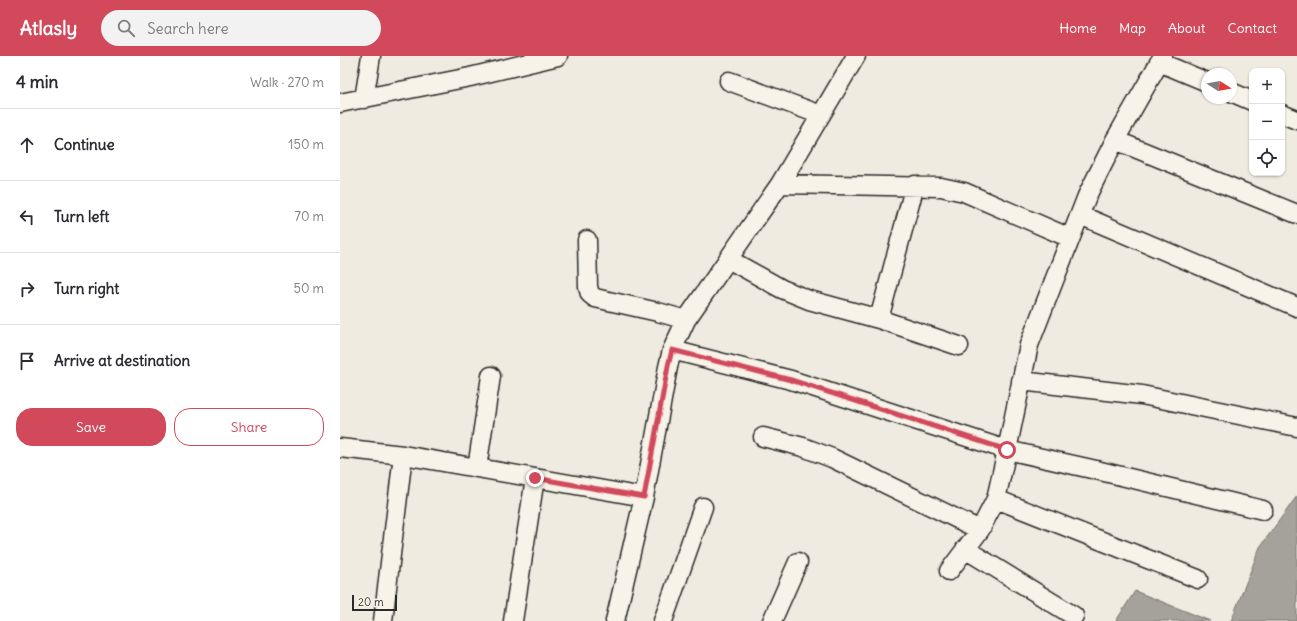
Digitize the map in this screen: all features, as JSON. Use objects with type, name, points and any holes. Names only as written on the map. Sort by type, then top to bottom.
[{"type":"street","points":[[364,99],[371,56]]},
{"type":"street","points":[[340,103],[470,78],[558,56]]},
{"type":"street","points":[[615,621],[644,497],[672,350],[686,320],[780,184],[856,56]]},
{"type":"street","points":[[949,571],[980,530],[996,499],[1029,345],[1087,196],[1115,140],[1161,59],[1201,79]]},
{"type":"street","points":[[729,81],[821,115]]},
{"type":"street","points":[[1237,95],[1249,100]]},
{"type":"street","points":[[1285,115],[1297,120]]},
{"type":"street","points":[[1115,140],[1297,214]]},
{"type":"street","points":[[780,184],[941,186],[964,192],[1070,238]]},
{"type":"street","points":[[879,319],[915,186]]},
{"type":"street","points":[[1080,215],[1297,307]]},
{"type":"street","points":[[587,240],[588,287],[590,294],[595,298],[686,320]]},
{"type":"street","points":[[728,259],[795,295],[879,319],[959,346]]},
{"type":"street","points":[[672,350],[791,380],[1007,450],[1263,510]]},
{"type":"street","points":[[477,468],[491,376]]},
{"type":"street","points":[[1021,381],[1142,395],[1297,427]]},
{"type":"street","points":[[763,437],[832,458],[980,530]]},
{"type":"street","points":[[340,448],[403,456],[644,497]]},
{"type":"street","points":[[383,621],[403,456]]},
{"type":"street","points":[[512,621],[535,478]]},
{"type":"street","points":[[996,499],[1198,579]]},
{"type":"street","points":[[663,621],[703,507]]},
{"type":"street","points":[[965,550],[1074,616]]},
{"type":"street","points":[[772,621],[798,562]]},
{"type":"shaded area","points":[[1297,496],[1297,621],[1231,621],[1260,547]]},
{"type":"shaded area","points":[[1135,591],[1210,621],[1116,621]]},
{"type":"route","points":[[535,478],[644,497],[672,350],[791,380],[1007,450]]}]
